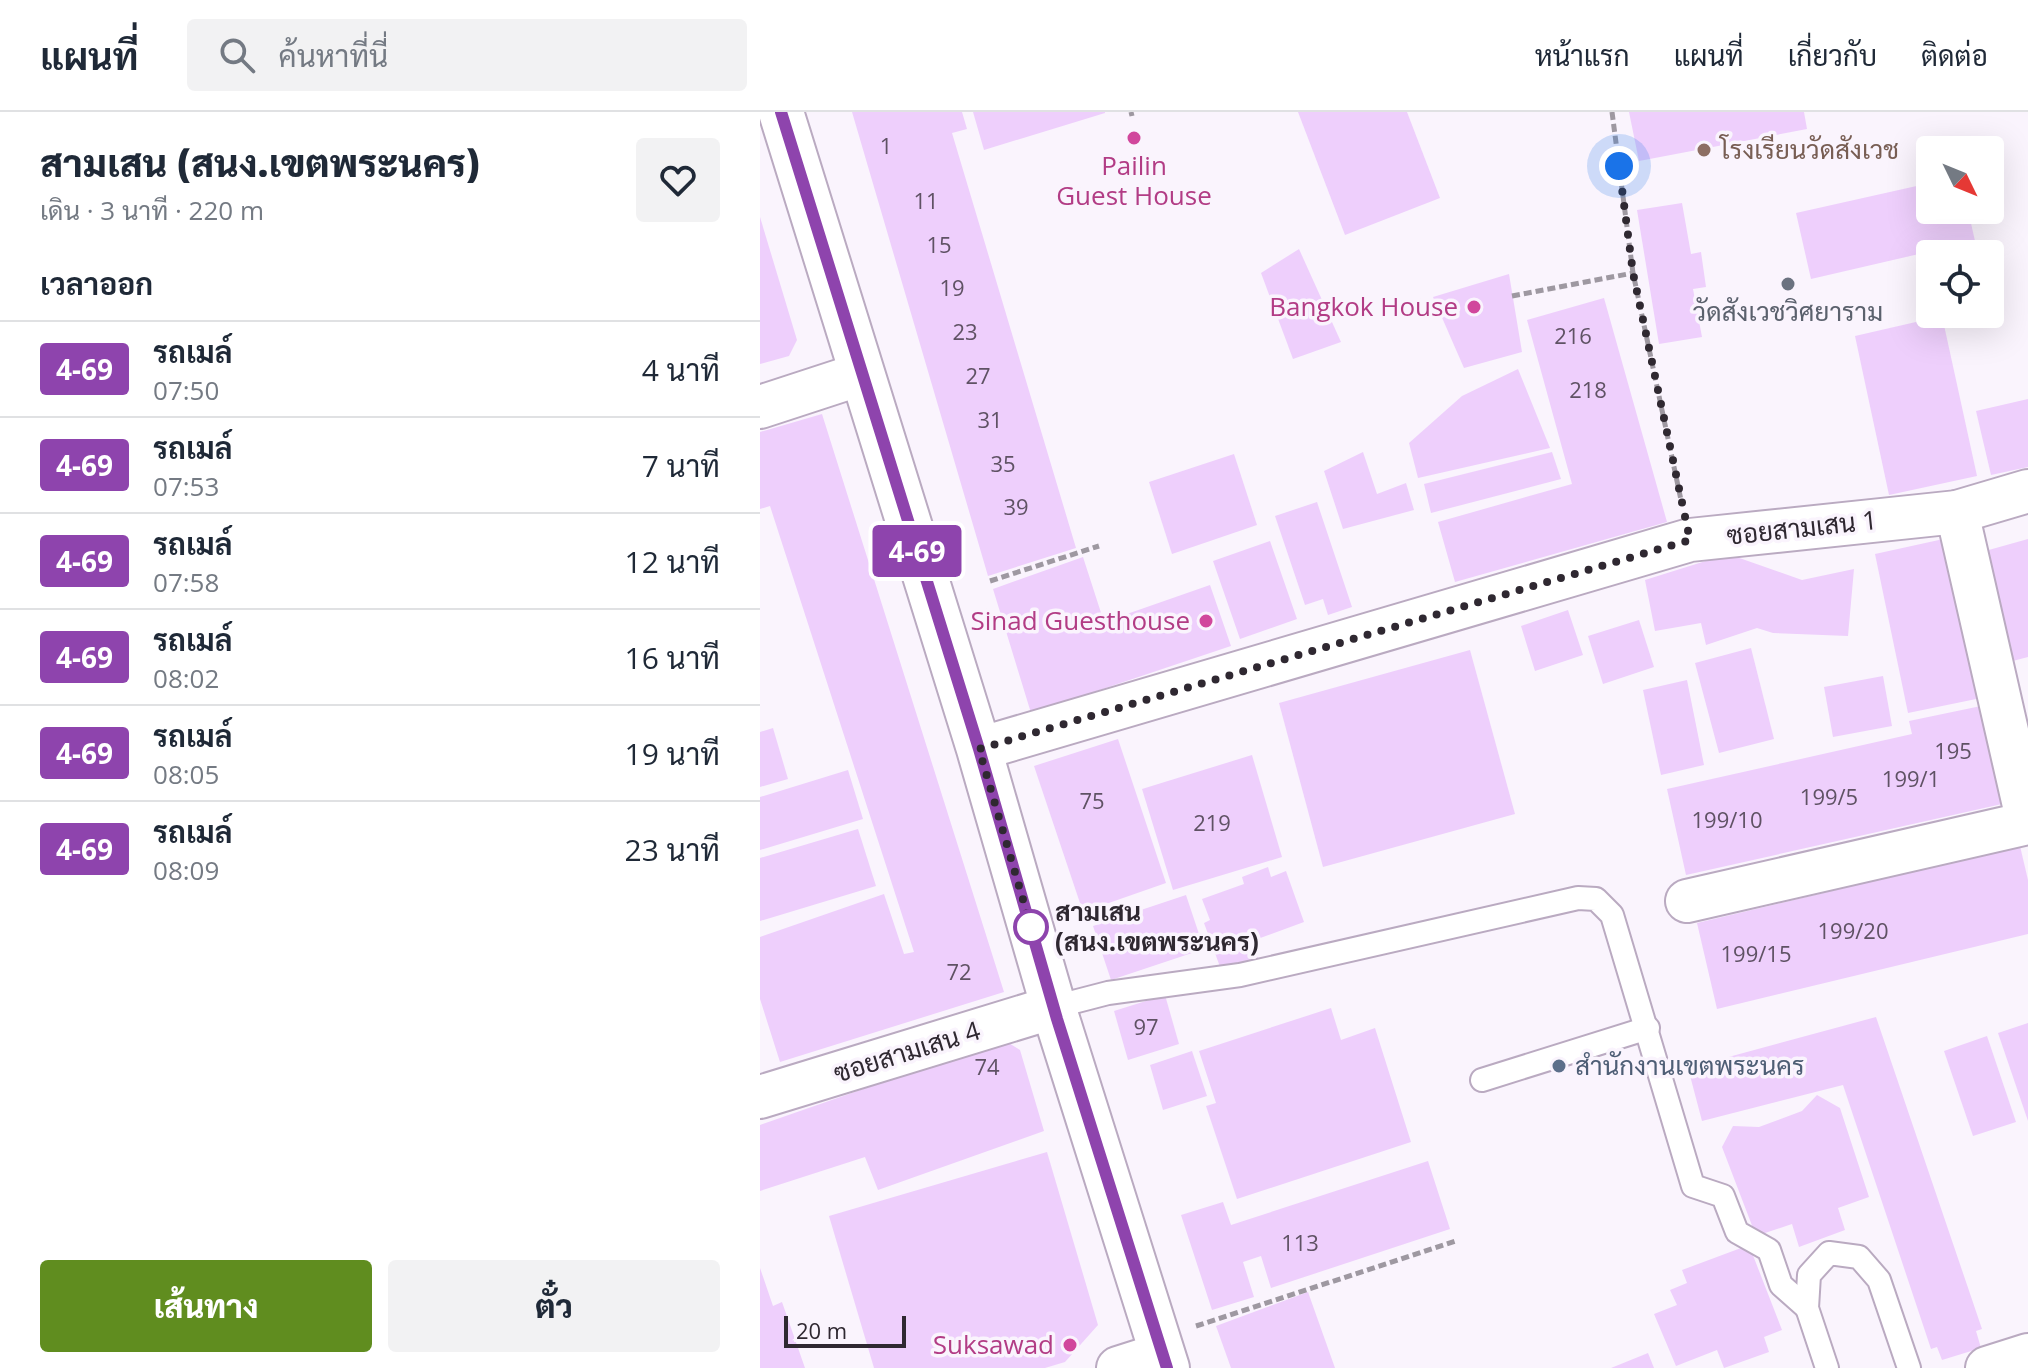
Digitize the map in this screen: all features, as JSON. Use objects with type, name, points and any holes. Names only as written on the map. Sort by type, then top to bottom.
[{"type":"main road","points":[[781,112],[1162,1353]]},
{"type":"street","points":[[760,407],[861,374]]},
{"type":"street","name":"ซอยสามเสน 1","points":[[979,749],[1690,540],[1957,512],[2028,491]]},
{"type":"street","points":[[1687,901],[2028,823],[1957,512]]},
{"type":"street","name":"ซอยสามเสน 4","points":[[760,1097],[1054,1007]]},
{"type":"street","points":[[1118,1368],[1162,1353]]},
{"type":"street","points":[[1987,1368],[2028,1355]]},
{"type":"lane","points":[[1054,1007],[1108,993],[1240,975],[1578,898],[1596,899],[1612,915],[1693,1186],[1723,1196],[1737,1232],[1769,1250],[1781,1285],[1807,1308]]},
{"type":"lane","points":[[1482,1080],[1648,1028]]},
{"type":"lane","points":[[1827,1368],[1807,1308],[1809,1275],[1829,1253],[1859,1257],[1879,1280],[1909,1368]]},
{"type":"path","points":[[1612,112],[1633,273],[1690,540]]},
{"type":"path","points":[[1512,296],[1633,273]]},
{"type":"path","points":[[990,581],[1099,546]]},
{"type":"path","points":[[1162,1353],[1456,1241]]},
{"type":"building","points":[[852,112],[962,112],[967,129],[952,133],[1076,548],[988,576]]},
{"type":"building","points":[[973,112],[1105,112],[1105,113],[984,150]]},
{"type":"building","points":[[1298,112],[1407,112],[1440,198],[1345,235]]},
{"type":"building","points":[[1629,112],[1804,112],[1807,129],[1639,161]]},
{"type":"building","points":[[1916,186],[1916,224],[1971,224],[1975,240],[1916,240],[1916,255],[1811,279],[1796,213]]},
{"type":"building","points":[[1682,203],[1691,254],[1701,252],[1706,287],[1693,289],[1702,337],[1659,344],[1637,210]]},
{"type":"building","points":[[760,217],[797,340],[789,356],[760,364]]},
{"type":"building","points":[[1299,249],[1341,342],[1293,359],[1261,273]]},
{"type":"building","points":[[1509,274],[1522,352],[1464,368],[1433,297]]},
{"type":"building","points":[[1604,298],[1667,522],[1455,582],[1438,522],[1572,484],[1527,320]]},
{"type":"building","points":[[1916,322],[1916,328],[1945,328],[1977,476],[1889,495],[1855,336]]},
{"type":"building","points":[[1518,369],[1550,448],[1418,478],[1409,443],[1462,396]]},
{"type":"building","points":[[2028,399],[2028,467],[1991,475],[1976,411]]},
{"type":"building","points":[[822,414],[1004,992],[780,1062],[760,999],[760,937],[884,894],[904,954],[914,952],[770,506],[760,509],[760,432]]},
{"type":"building","points":[[1363,452],[1377,494],[1406,483],[1414,510],[1343,529],[1324,471]]},
{"type":"building","points":[[1552,452],[1561,479],[1431,513],[1424,484]]},
{"type":"building","points":[[1234,454],[1257,525],[1172,554],[1149,482]]},
{"type":"building","points":[[1317,502],[1352,607],[1328,615],[1323,599],[1305,605],[1275,516]]},
{"type":"building","points":[[1948,538],[1981,698],[1908,713],[1875,554]]},
{"type":"building","points":[[2028,539],[2028,657],[2009,662],[1978,553]]},
{"type":"building","points":[[1270,541],[1297,619],[1240,639],[1213,561]]},
{"type":"building","points":[[1728,554],[1802,580],[1854,569],[1848,636],[1773,633],[1757,628],[1706,645],[1701,623],[1655,631],[1645,580]]},
{"type":"building","points":[[1083,557],[1104,622],[1210,585],[1231,646],[1031,713],[993,589]]},
{"type":"building","points":[[1568,610],[1583,655],[1535,671],[1521,626]]},
{"type":"building","points":[[1639,620],[1654,667],[1603,684],[1588,636]]},
{"type":"building","points":[[1751,648],[1774,739],[1719,753],[1695,663]]},
{"type":"building","points":[[1470,650],[1515,814],[1323,867],[1279,703]]},
{"type":"building","points":[[1883,676],[1892,726],[1833,737],[1824,687]]},
{"type":"building","points":[[1687,680],[1704,765],[1661,775],[1643,690]]},
{"type":"building","points":[[1981,706],[2002,804],[1686,875],[1667,789],[1912,734],[1909,721]]},
{"type":"building","points":[[773,728],[788,779],[760,787],[760,732]]},
{"type":"building","points":[[1118,739],[1166,883],[1083,912],[1034,766]]},
{"type":"building","points":[[1252,755],[1282,857],[1173,890],[1142,789]]},
{"type":"building","points":[[848,770],[863,819],[760,850],[760,797]]},
{"type":"building","points":[[858,829],[876,886],[760,921],[760,858]]},
{"type":"building","points":[[2020,846],[2028,880],[2028,934],[1717,1009],[1697,923]]},
{"type":"building","points":[[1268,867],[1271,877],[1286,871],[1304,922],[1252,941],[1259,961],[1223,975],[1204,923],[1210,920],[1202,899],[1244,884],[1242,877]]},
{"type":"building","points":[[1186,895],[1204,949],[1111,980],[1093,926]]},
{"type":"building","points":[[1165,995],[1179,1044],[1128,1060],[1114,1011]]},
{"type":"building","points":[[1331,1008],[1341,1040],[1375,1028],[1411,1142],[1237,1199],[1206,1106],[1216,1103],[1199,1051]]},
{"type":"building","points":[[1876,1017],[1982,1329],[1976,1331],[1981,1348],[1942,1360],[1937,1347],[1931,1349],[1843,1085],[1702,1121],[1688,1068]]},
{"type":"building","points":[[2028,1023],[2028,1121],[1998,1033]]},
{"type":"building","points":[[1987,1036],[2016,1122],[1973,1136],[1944,1051]]},
{"type":"building","points":[[1004,1040],[1020,1050],[1044,1131],[878,1190],[865,1157],[760,1191],[760,1125]]},
{"type":"building","points":[[1192,1051],[1207,1096],[1163,1110],[1150,1065]]},
{"type":"building","points":[[1817,1095],[1840,1108],[1869,1197],[1838,1208],[1845,1230],[1799,1247],[1792,1224],[1756,1236],[1722,1147],[1733,1126],[1759,1127],[1802,1111]]},
{"type":"building","points":[[1047,1152],[1098,1325],[1065,1362],[1045,1368],[874,1368],[829,1216]]},
{"type":"building","points":[[1428,1161],[1450,1229],[1271,1288],[1261,1256],[1243,1262],[1254,1297],[1212,1310],[1181,1215],[1223,1202],[1231,1225]]},
{"type":"building","points":[[1749,1245],[1782,1330],[1764,1337],[1769,1352],[1724,1368],[1717,1350],[1676,1366],[1654,1314],[1677,1305],[1670,1290],[1687,1283],[1682,1270]]},
{"type":"building","points":[[760,1268],[773,1306],[782,1302],[805,1368],[760,1368]]},
{"type":"building","points":[[1308,1292],[1335,1368],[1231,1368],[1216,1326]]},
{"type":"building","points":[[1648,1353],[1654,1368],[1611,1368]]},
{"type":"bus line","name":"4-69","points":[[781,112],[979,749],[1057,1019],[1167,1368]]},
{"type":"place","name":"Pailin Guest House","points":[[1134,138]]},
{"type":"place","name":"โรงเรียนวัดสังเวช","points":[[1704,150]]},
{"type":"place","name":"วัดสังเวชวิศยาราม","points":[[1788,284]]},
{"type":"place","name":"Bangkok House","points":[[1474,307]]},
{"type":"place","name":"Sinad Guesthouse","points":[[1206,621]]},
{"type":"place","name":"สามเสน (สนง.เขตพระนคร)","points":[[1031,927]]},
{"type":"place","name":"สำนักงานเขตพระนคร","points":[[1559,1066]]},
{"type":"place","name":"Suksawad","points":[[1070,1345]]},
{"type":"route","points":[[1031,927],[979,749],[1690,540],[1633,273],[1619,166]]}]
